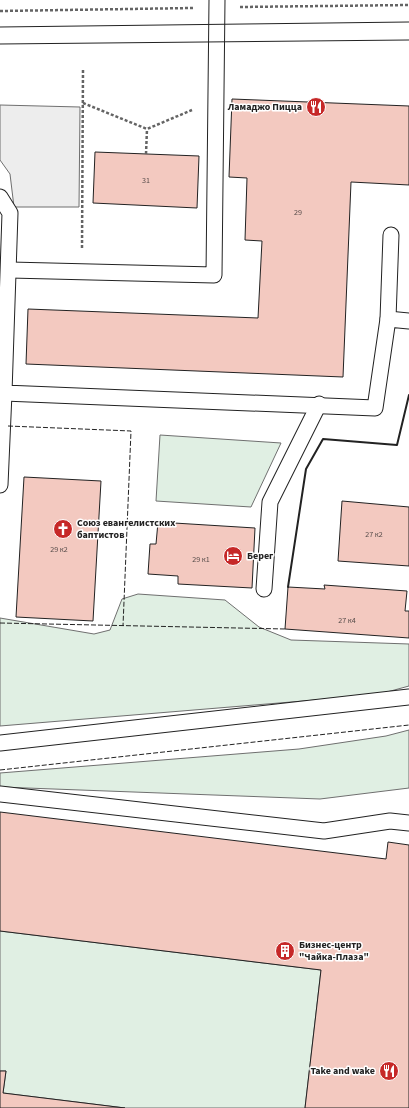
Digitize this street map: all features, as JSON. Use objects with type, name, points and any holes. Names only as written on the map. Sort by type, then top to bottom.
[{"type":"lane","points":[[10,270],[214,274],[217,0]]},
{"type":"lane","points":[[0,197],[10,213],[10,270],[0,486]]},
{"type":"lane","points":[[4,392],[319,404],[375,408],[388,320],[391,235]]},
{"type":"lane","points":[[388,320],[409,320]]},
{"type":"lane","points":[[264,589],[270,502],[319,404]]},
{"type":"lane","points":[[0,743],[409,698]]},
{"type":"lane","points":[[0,794],[324,831],[390,821],[409,823]]},
{"type":"path","points":[[82,271],[83,69]]},
{"type":"path","points":[[83,103],[147,129],[216,100]]},
{"type":"path","points":[[146,154],[147,129]]},
{"type":"green space","points":[[160,435],[281,443],[251,507],[156,501]]},
{"type":"green space","points":[[138,594],[225,600],[259,627],[291,640],[409,644],[409,686],[376,695],[0,726],[0,618],[94,634],[110,630],[122,599]]},
{"type":"green space","points":[[409,730],[409,788],[320,799],[0,787],[0,773],[299,749],[386,736]]},
{"type":"green space","points":[[0,931],[321,970],[305,1108],[125,1108],[3,1093],[6,1071],[0,1071]]},
{"type":"shaded area","points":[[0,105],[80,107],[79,207],[14,207],[10,174],[0,160]]},
{"type":"building","points":[[232,99],[409,106],[409,185],[351,182],[343,377],[26,364],[28,309],[258,318],[262,241],[245,240],[247,178],[229,177]]},
{"type":"building","points":[[95,152],[199,156],[197,208],[93,203]]},
{"type":"building","points":[[24,477],[101,481],[93,621],[16,617]]},
{"type":"building","points":[[342,501],[409,507],[409,566],[338,561]]},
{"type":"building","points":[[158,522],[255,528],[252,588],[178,584],[178,576],[148,574],[150,544],[156,544]]},
{"type":"building","points":[[324,585],[407,591],[405,611],[409,611],[409,638],[285,629],[288,587],[325,589]]},
{"type":"building","name":"Бизнес-центр \"Чайка-Плаза\"","points":[[0,812],[386,859],[388,842],[409,845],[409,1108],[305,1108],[321,970],[0,931]]},
{"type":"building","points":[[0,1071],[6,1071],[3,1093],[125,1108],[0,1108]]},
{"type":"tram line","points":[[0,27],[409,22]]},
{"type":"tram line","points":[[0,44],[409,40]]},
{"type":"fence","points":[[8,426],[131,431],[123,626]]},
{"type":"fence","points":[[0,623],[285,629]]},
{"type":"fence","points":[[0,770],[409,725]]},
{"type":"wall","points":[[288,587],[306,469],[323,439],[397,445],[409,395]]},
{"type":"place","name":"Ламаджо Пицца","points":[[316,107]]},
{"type":"place","name":"Союз евангелистских баптистов","points":[[63,529]]},
{"type":"place","name":"Берег","points":[[233,556]]},
{"type":"place","name":"Бизнес-центр \"Чайка-Плаза\"","points":[[285,951]]},
{"type":"place","name":"Take and wake","points":[[389,1071]]}]
